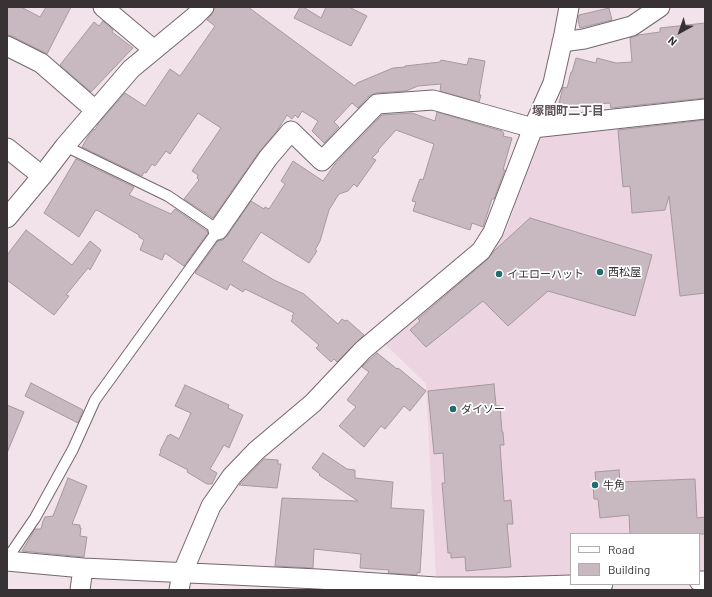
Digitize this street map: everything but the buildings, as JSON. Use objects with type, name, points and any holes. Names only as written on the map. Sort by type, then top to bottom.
[{"type":"street","points":[[103,7],[154,50]]},
{"type":"street","points":[[7,218],[131,68],[204,7]]},
{"type":"street","points":[[180,582],[212,506],[232,476],[256,451],[314,403],[363,350],[481,251],[493,232],[552,83],[569,7]]},
{"type":"street","points":[[562,42],[584,39],[632,26],[660,7]]},
{"type":"street","points":[[7,46],[41,64],[95,110]]},
{"type":"street","points":[[218,230],[268,158],[291,131],[322,161],[377,104],[433,100],[533,128],[705,109]]},
{"type":"street","points":[[7,148],[42,176]]},
{"type":"street","points":[[7,560],[83,568],[180,582],[311,579],[436,587],[571,585]]},
{"type":"street","points":[[80,590],[83,568]]},
{"type":"lane","points":[[7,560],[35,518],[73,450],[95,400],[218,230],[168,196],[65,146]]},
{"type":"shaded area","points":[[705,118],[705,573],[700,573],[700,533],[570,533],[570,579],[436,578],[426,384],[383,342],[496,243],[506,231],[514,209],[510,207],[537,136]]},
{"type":"place","name":"西松屋","points":[[600,272]]},
{"type":"place","name":"イエローハット","points":[[499,274]]},
{"type":"place","name":"ダイソー","points":[[453,409]]},
{"type":"place","name":"牛角","points":[[595,485]]},
{"type":"district","name":"塚間町二丁目","points":[[568,111]]}]
